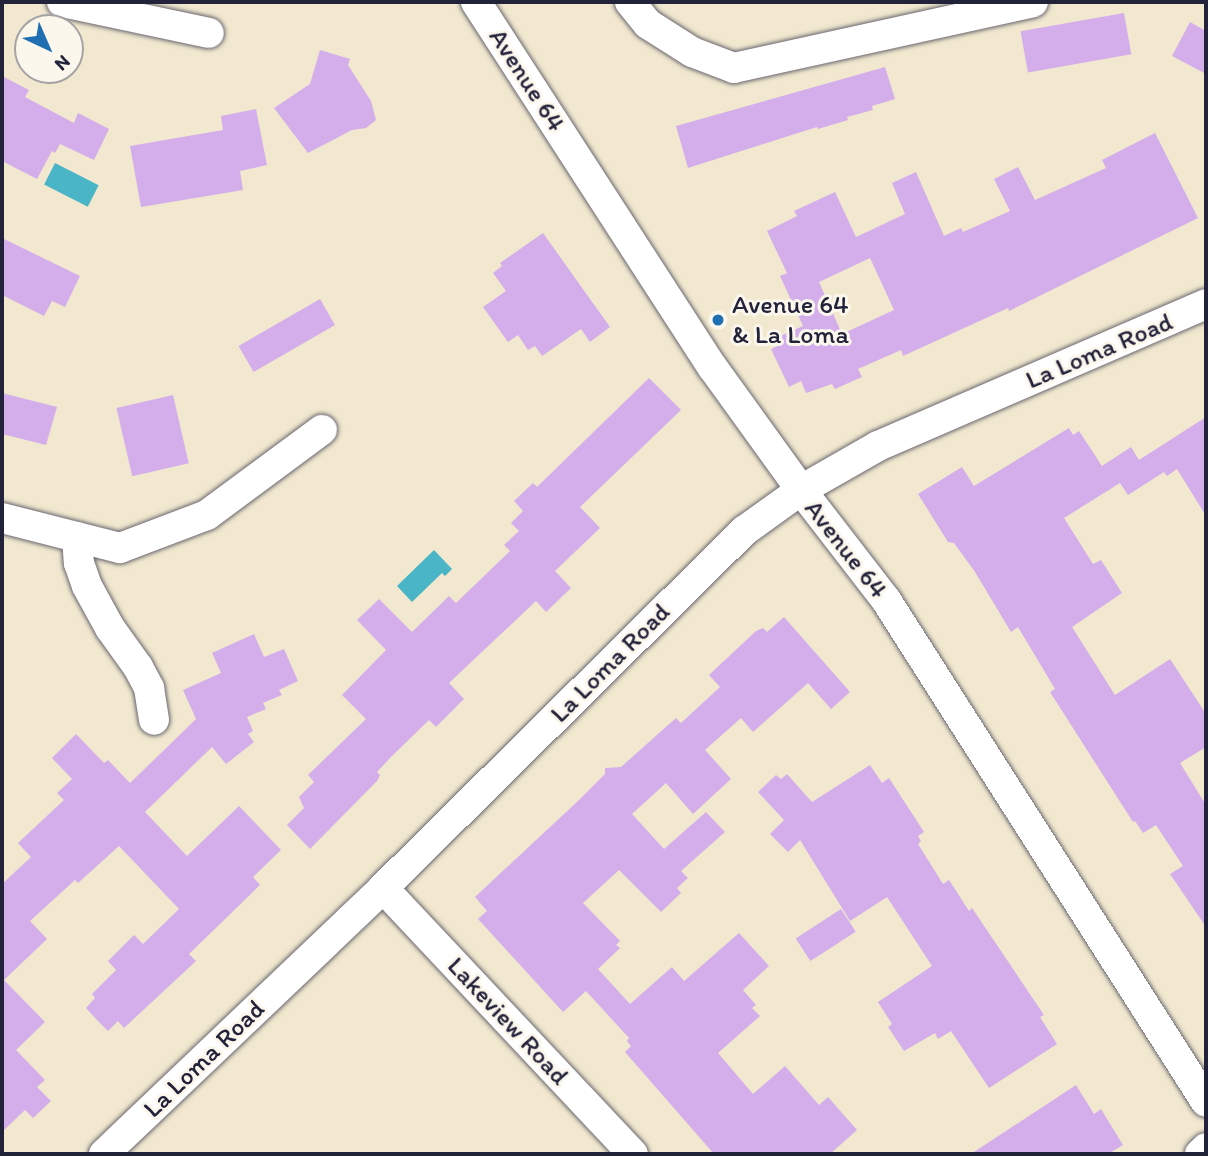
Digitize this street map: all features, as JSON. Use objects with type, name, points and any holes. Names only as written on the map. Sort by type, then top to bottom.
[{"type":"street","points":[[62,2],[209,33]]},
{"type":"street","name":"Avenue 64","points":[[476,2],[713,368],[801,490],[886,600],[1206,1102]]},
{"type":"street","points":[[630,2],[648,24],[692,52],[734,68],[1033,2]]},
{"type":"street","name":"La Loma Road","points":[[104,1154],[383,888],[744,531],[801,490],[878,446],[1206,304]]},
{"type":"street","points":[[2,518],[120,548],[207,515],[322,430]]},
{"type":"street","points":[[77,537],[79,563],[87,586],[110,628],[138,667],[149,688],[155,720]]},
{"type":"street","name":"Lakeview Road","points":[[383,888],[633,1154]]},
{"type":"street","points":[[1200,1154],[1206,1148]]},
{"type":"water","points":[[55,163],[99,185],[88,207],[44,184]]},
{"type":"water","points":[[434,550],[452,569],[445,576],[442,573],[412,602],[397,586]]},
{"type":"building","points":[[1124,13],[1131,54],[1028,73],[1021,31]]},
{"type":"building","points":[[1190,22],[1206,31],[1206,74],[1172,56]]},
{"type":"building","points":[[320,50],[350,59],[348,65],[371,101],[376,120],[366,128],[352,130],[308,153],[274,108],[310,84]]},
{"type":"building","points":[[885,67],[895,99],[872,106],[873,110],[847,117],[848,120],[818,129],[817,127],[688,168],[676,126]]},
{"type":"building","points":[[2,76],[29,90],[25,97],[74,123],[78,113],[109,129],[94,160],[60,144],[55,153],[52,151],[37,179],[2,161]]},
{"type":"building","points":[[256,109],[267,165],[240,171],[243,190],[141,207],[130,146],[223,130],[221,116]]},
{"type":"building","points":[[1155,133],[1198,218],[1009,311],[1008,308],[903,356],[901,350],[858,369],[862,377],[835,389],[832,384],[806,393],[801,381],[789,387],[771,349],[782,344],[778,337],[803,326],[780,276],[787,273],[767,231],[797,216],[794,211],[835,192],[856,237],[905,214],[892,183],[916,172],[944,236],[961,228],[963,232],[1010,211],[994,179],[1018,167],[1035,200],[1106,168],[1102,160]],"holes":[[[870,258],[894,310],[842,334],[819,282]]]},
{"type":"building","points":[[543,233],[610,327],[590,342],[581,329],[542,356],[535,346],[528,350],[518,335],[508,342],[483,307],[506,291],[493,273],[502,266],[500,263]]},
{"type":"building","points":[[2,238],[80,276],[65,307],[52,301],[44,316],[2,295]]},
{"type":"building","points":[[320,299],[335,325],[254,372],[239,346]]},
{"type":"building","points":[[649,378],[681,410],[580,507],[600,528],[555,571],[571,588],[546,612],[536,601],[449,683],[464,699],[436,727],[429,720],[377,772],[380,775],[377,781],[310,849],[287,825],[304,808],[299,797],[314,782],[308,775],[366,719],[342,695],[386,650],[357,620],[379,599],[412,632],[449,596],[456,603],[510,551],[504,545],[519,531],[511,523],[523,511],[514,501],[533,483],[537,487]]},
{"type":"building","points":[[2,393],[57,407],[46,445],[2,434]]},
{"type":"building","points":[[173,395],[189,463],[132,476],[116,408]]},
{"type":"building","points":[[1206,417],[1206,516],[1177,469],[1167,476],[1164,472],[1128,495],[1120,483],[1064,518],[1093,564],[1101,560],[1122,593],[1072,627],[1115,695],[1170,659],[1206,714],[1206,747],[1180,763],[1206,805],[1206,927],[1170,874],[1183,866],[1156,825],[1143,833],[1135,821],[1133,822],[1050,692],[1055,689],[1018,627],[1011,632],[975,572],[954,543],[948,542],[918,494],[962,467],[974,486],[1069,428],[1073,435],[1079,431],[1102,466],[1131,447],[1139,460]]},
{"type":"building","points":[[784,617],[850,692],[831,709],[808,683],[753,732],[741,718],[705,750],[731,779],[693,814],[666,783],[632,814],[664,849],[706,812],[725,832],[681,871],[688,878],[677,888],[681,893],[661,912],[619,870],[583,903],[620,941],[616,945],[620,948],[598,969],[630,1004],[672,967],[684,981],[739,933],[769,966],[743,990],[756,1005],[752,1008],[760,1016],[718,1053],[753,1094],[785,1066],[819,1105],[828,1097],[857,1130],[830,1154],[714,1154],[625,1052],[631,1046],[627,1041],[629,1038],[586,991],[563,1012],[478,919],[487,911],[475,897],[579,800],[605,774],[605,768],[621,767],[676,718],[681,723],[720,687],[709,675],[756,631],[763,628],[767,632]]},
{"type":"building","points":[[254,634],[264,657],[284,649],[298,681],[279,690],[282,695],[263,703],[266,709],[247,717],[253,731],[248,734],[254,742],[226,764],[212,747],[145,812],[187,856],[239,806],[281,850],[253,877],[260,885],[189,954],[196,961],[124,1028],[118,1021],[108,1031],[97,1020],[86,1008],[95,998],[92,994],[116,970],[108,961],[134,935],[143,944],[179,909],[119,846],[78,883],[75,880],[30,921],[47,939],[4,980],[45,1022],[16,1050],[45,1080],[37,1087],[51,1101],[33,1118],[25,1110],[2,1132],[2,884],[31,857],[18,843],[64,800],[57,793],[72,779],[52,758],[76,734],[104,763],[108,760],[130,783],[196,719],[183,690],[221,673],[212,653]]},
{"type":"building","points":[[870,765],[882,783],[889,778],[924,832],[918,836],[921,841],[918,844],[943,884],[949,880],[969,911],[972,908],[1044,1015],[1040,1017],[1057,1044],[989,1088],[951,1031],[938,1039],[935,1033],[904,1051],[888,1027],[892,1024],[878,1002],[932,966],[887,897],[850,921],[800,840],[788,852],[770,834],[784,820],[758,792],[776,775],[781,779],[787,774],[812,802]]},
{"type":"building","points":[[841,909],[856,932],[810,961],[796,938]]},
{"type":"building","points":[[1076,1085],[1094,1114],[1101,1109],[1123,1145],[1108,1154],[971,1154]]},
{"type":"place","name":"Avenue 64 & La Loma","points":[[718,320]]}]
